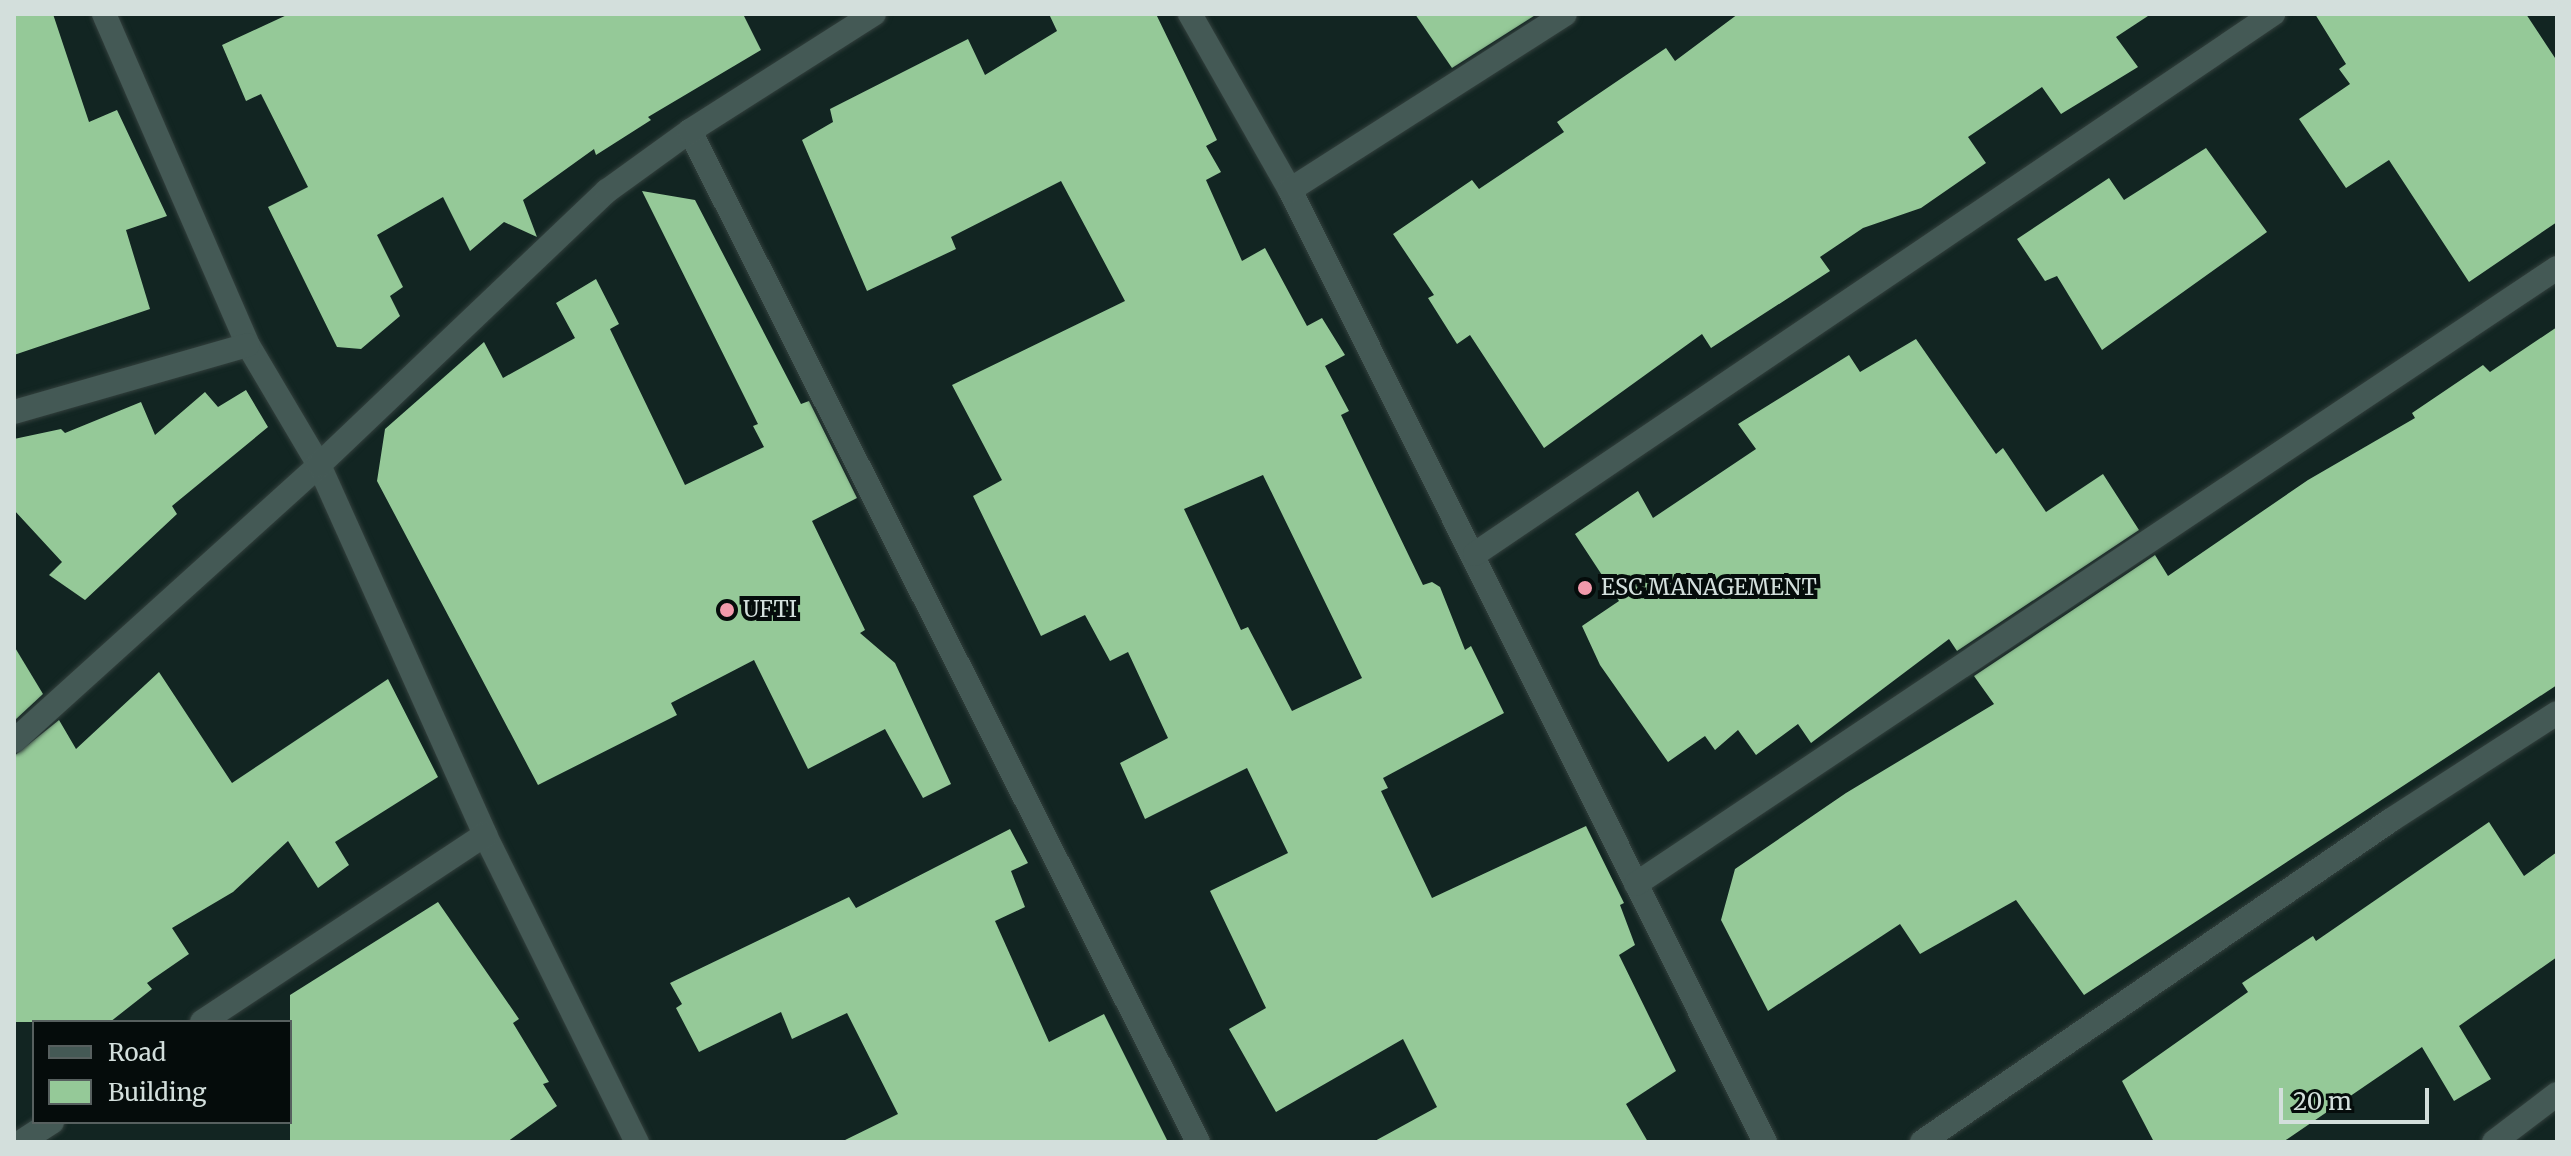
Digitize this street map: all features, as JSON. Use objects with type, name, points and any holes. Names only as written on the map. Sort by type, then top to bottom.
[{"type":"street","points":[[104,14],[248,345],[319,465],[485,835],[637,1142]]},
{"type":"street","points":[[14,741],[319,465],[607,191],[690,131],[874,14]]},
{"type":"street","points":[[1190,14],[1290,190],[1475,554],[1765,1142]]},
{"type":"street","points":[[1290,190],[1565,14]]},
{"type":"street","points":[[1475,554],[2273,14]]},
{"type":"street","points":[[690,131],[1198,1142]]},
{"type":"street","points":[[1636,884],[2557,268]]},
{"type":"street","points":[[14,412],[248,345]]},
{"type":"street","points":[[1922,1142],[2391,820],[2557,713]]},
{"type":"street","points":[[205,1020],[485,835]]},
{"type":"street","points":[[2494,1142],[2557,1094]]},
{"type":"street","points":[[21,1142],[49,1124]]},
{"type":"building","points":[[14,14],[53,14],[89,122],[117,110],[167,216],[126,230],[150,309],[14,355]]},
{"type":"building","points":[[289,14],[743,14],[761,50],[648,117],[651,120],[596,155],[594,149],[523,200],[537,237],[504,222],[470,251],[443,197],[377,235],[403,287],[390,296],[400,316],[361,349],[337,347],[268,207],[308,187],[261,94],[246,101],[222,45]]},
{"type":"building","points":[[1049,14],[1156,14],[1217,140],[1206,146],[1221,172],[1206,180],[1242,261],[1265,248],[1307,326],[1322,318],[1345,355],[1325,366],[1349,411],[1341,415],[1423,585],[1432,582],[1440,587],[1465,650],[1471,646],[1504,713],[1383,778],[1388,788],[1381,791],[1432,898],[1586,826],[1624,903],[1620,905],[1635,945],[1619,955],[1676,1071],[1626,1104],[1648,1142],[1373,1142],[1437,1107],[1403,1039],[1276,1112],[1229,1029],[1266,1008],[1210,891],[1288,853],[1247,768],[1145,819],[1120,763],[1168,738],[1128,652],[1110,661],[1085,615],[1041,636],[973,496],[1002,480],[952,385],[1125,301],[1061,181],[951,237],[956,249],[867,291],[802,140],[833,122],[830,109],[968,39],[985,75],[1057,31]],"holes":[[[1263,475],[1362,678],[1292,711],[1248,627],[1241,630],[1184,509]]]},
{"type":"building","points":[[1415,14],[1537,14],[1452,68]]},
{"type":"building","points":[[1738,14],[2151,14],[2116,37],[2138,67],[2061,114],[2042,87],[1968,137],[1986,163],[1921,208],[1863,228],[1820,257],[1830,271],[1711,348],[1702,334],[1544,448],[1470,335],[1457,344],[1428,298],[1434,295],[1393,234],[1472,180],[1479,189],[1564,132],[1557,122],[1666,48],[1675,61]]},
{"type":"building","points":[[2315,14],[2526,14],[2557,61],[2557,222],[2469,282],[2389,160],[2346,188],[2299,119],[2350,84],[2339,69],[2346,64]]},
{"type":"building","points":[[2206,148],[2267,232],[2102,350],[2057,276],[2045,281],[2017,239],[2109,178],[2124,200]]},
{"type":"building","points":[[642,191],[695,200],[801,404],[809,401],[857,498],[812,521],[865,630],[860,633],[895,663],[951,784],[923,798],[885,729],[808,769],[754,660],[671,703],[677,715],[538,785],[377,481],[385,429],[484,342],[503,378],[575,338],[556,303],[596,279],[619,324],[610,329],[685,485],[764,447],[753,426],[758,424]]},
{"type":"building","points":[[2557,327],[2557,685],[2084,995],[2016,900],[1920,954],[1900,924],[1768,1011],[1721,920],[1735,869],[1846,793],[1994,704],[1974,676],[2155,555],[2168,576],[2308,480],[2415,418],[2412,413],[2483,365],[2490,372]]},
{"type":"building","points":[[1916,339],[1996,454],[2003,448],[2046,512],[2103,474],[2139,530],[1957,651],[1949,639],[1811,743],[1798,724],[1756,755],[1738,730],[1715,750],[1705,736],[1668,762],[1600,665],[1582,626],[1619,601],[1575,534],[1638,491],[1653,518],[1756,449],[1738,424],[1849,355],[1860,372]]},
{"type":"building","points":[[246,390],[268,427],[172,506],[177,514],[85,600],[49,575],[62,562],[14,510],[14,439],[61,429],[65,433],[141,402],[155,435],[205,392],[218,407]]},
{"type":"building","points":[[14,646],[43,694],[14,721]]},
{"type":"building","points":[[159,672],[232,783],[388,679],[438,777],[335,842],[349,865],[318,888],[288,841],[233,892],[172,928],[189,954],[147,983],[152,989],[113,1020],[14,1022],[14,756],[59,720],[76,749]]},
{"type":"building","points":[[2489,822],[2524,876],[2557,852],[2557,957],[2459,1026],[2491,1079],[2454,1101],[2422,1047],[2283,1142],[2154,1142],[2122,1081],[2248,992],[2242,983],[2313,936],[2316,941]]},
{"type":"building","points":[[1010,829],[1028,863],[1011,871],[1025,907],[995,921],[1049,1042],[1104,1014],[1168,1142],[841,1142],[898,1114],[847,1013],[792,1039],[781,1012],[699,1052],[676,1008],[682,1004],[670,983],[849,897],[856,908]]},
{"type":"building","points":[[438,902],[519,1019],[513,1023],[549,1082],[543,1084],[557,1106],[507,1142],[290,1142],[290,995]]},
{"type":"place","name":"ESC MANAGEMENT","points":[[1585,588]]},
{"type":"place","name":"UFTI","points":[[727,610]]}]
